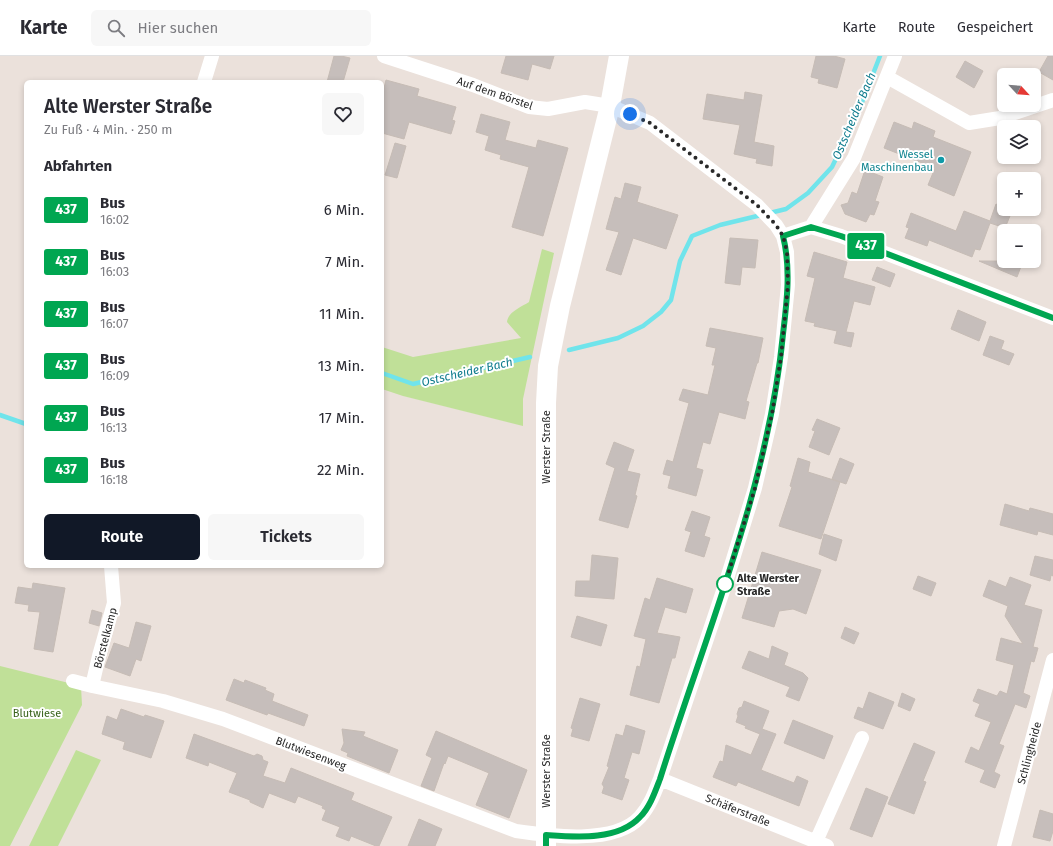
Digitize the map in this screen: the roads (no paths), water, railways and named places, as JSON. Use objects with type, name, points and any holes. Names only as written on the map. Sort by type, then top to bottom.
[{"type":"main road","name":"Werster Straße","points":[[546,841],[546,419],[548,366],[560,306],[610,106],[619,56]]},
{"type":"street","points":[[205,80],[212,56]]},
{"type":"street","name":"Auf dem Börstel","points":[[384,56],[472,85],[529,107],[548,108],[585,102],[610,106]]},
{"type":"street","points":[[811,227],[854,158],[895,56]]},
{"type":"street","points":[[887,77],[969,123],[1000,118],[1053,100]]},
{"type":"street","points":[[546,841],[604,835],[620,831],[640,817],[651,800],[660,779],[725,585],[755,488],[767,436],[781,357],[788,285],[787,252],[779,230],[757,205],[650,123],[610,106]]},
{"type":"street","points":[[779,230],[811,227],[841,236],[1053,318]]},
{"type":"street","name":"Börstelkamp","points":[[92,686],[114,603],[111,568]]},
{"type":"street","name":"Schlingheide","points":[[1004,846],[1053,660]]},
{"type":"street","name":"Blutwiesenweg","points":[[73,680],[92,686],[163,701],[223,719],[516,831],[546,841]]},
{"type":"street","name":"Schäferstraße","points":[[660,779],[819,844],[862,738]]},
{"type":"waterway","name":"Ostscheider Bach","points":[[569,350],[618,338],[643,326],[661,312],[671,300],[680,261],[692,236],[720,225],[786,209],[808,193],[832,167],[857,115],[880,56]]},
{"type":"waterway","name":"Ostscheider Bach","points":[[384,374],[413,384],[530,357]]},
{"type":"waterway","name":"Ostscheider Bach","points":[[0,415],[24,423]]},
{"type":"place","name":"Wessel Maschinenbau","points":[[941,160]]},
{"type":"place","name":"Alte Werster Straße","points":[[725,584]]},
{"type":"park label","name":"Blutwiese","points":[[37,713]]}]
